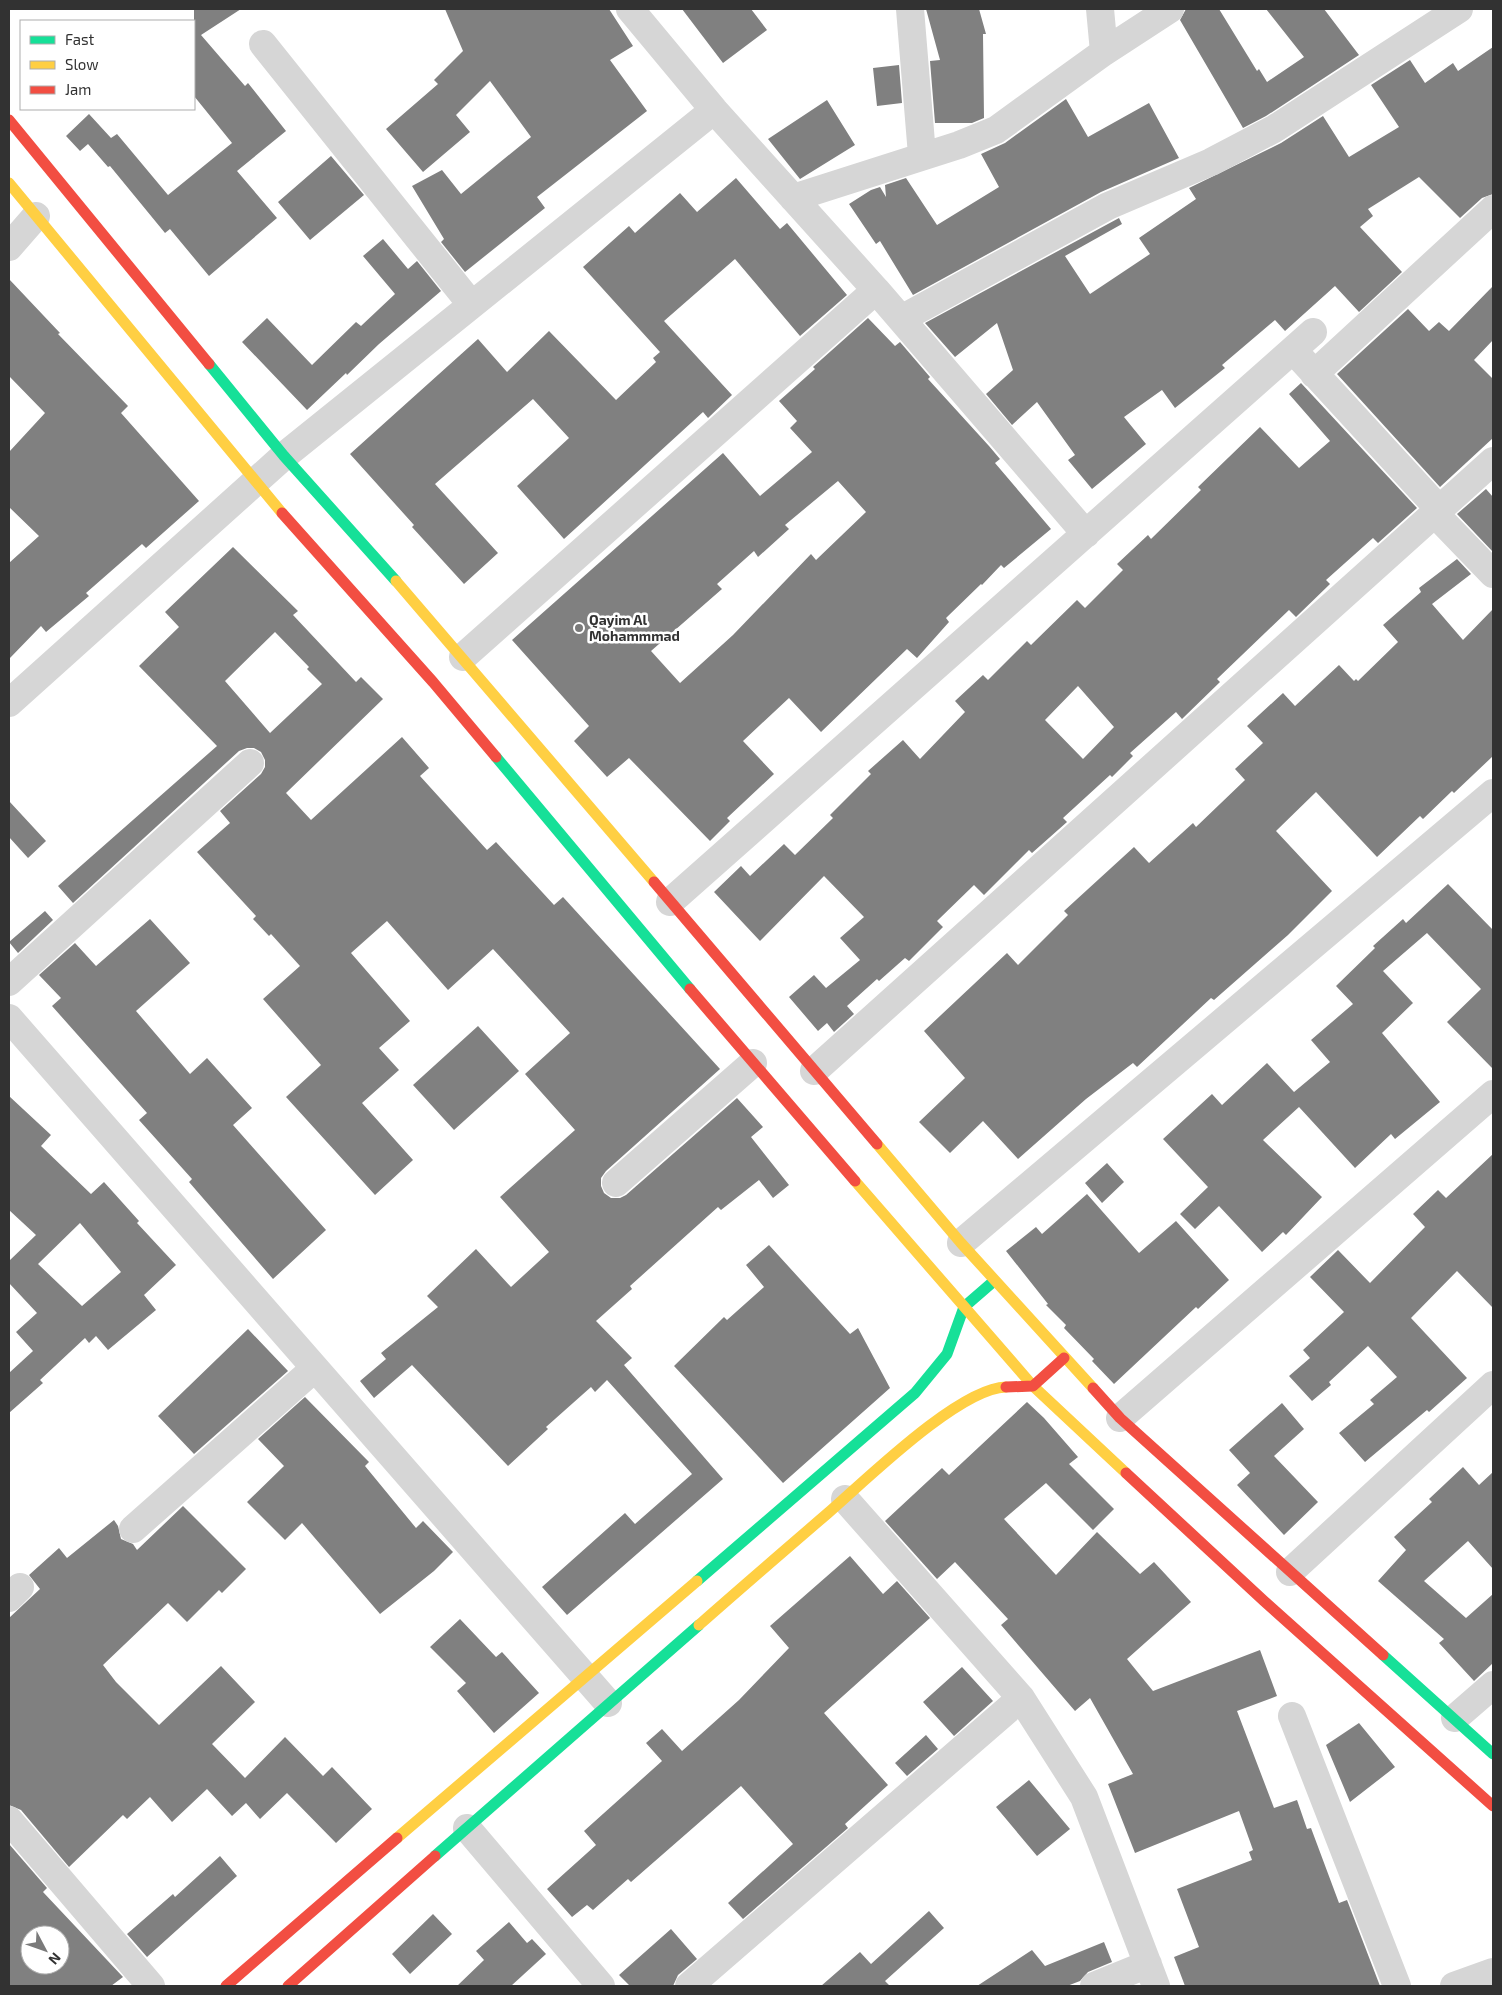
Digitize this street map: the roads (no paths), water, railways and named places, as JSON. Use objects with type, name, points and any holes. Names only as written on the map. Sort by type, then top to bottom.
[{"type":"street","points":[[910,9],[922,155]]},
{"type":"street","points":[[1100,9],[1104,52]]},
{"type":"street","points":[[793,198],[922,155],[959,145],[996,130],[1104,52],[1170,9]]},
{"type":"street","points":[[901,319],[1108,206],[1211,162],[1274,129],[1458,9]]},
{"type":"street","points":[[634,10],[714,110],[876,290],[1086,534]]},
{"type":"street","points":[[263,44],[471,304]]},
{"type":"street","points":[[9,703],[284,456],[714,110]]},
{"type":"street","points":[[9,120],[284,456],[463,657],[961,1243],[1064,1358],[1120,1418],[1493,1754]]},
{"type":"street","points":[[9,184],[255,482],[433,682],[753,1063],[1033,1386],[1264,1601],[1493,1806]]},
{"type":"street","points":[[1314,374],[1493,210]]},
{"type":"street","points":[[9,248],[36,216]]},
{"type":"street","points":[[463,657],[876,290]]},
{"type":"street","points":[[670,902],[1303,341],[1314,374],[1439,509],[1439,518],[1493,574]]},
{"type":"street","points":[[814,1071],[1493,461]]},
{"type":"street","points":[[9,982],[250,763]]},
{"type":"street","points":[[961,1243],[1493,793]]},
{"type":"street","points":[[9,1018],[608,1703]]},
{"type":"street","points":[[616,1183],[753,1063]]},
{"type":"street","points":[[1120,1418],[1493,1094]]},
{"type":"street","points":[[226,1986],[915,1393],[947,1354],[964,1307],[994,1280]]},
{"type":"street","points":[[288,1986],[608,1703],[927,1427],[972,1398],[1000,1387],[1033,1386],[1064,1358]]},
{"type":"street","points":[[132,1529],[315,1368]]},
{"type":"street","points":[[1290,1572],[1493,1385]]},
{"type":"street","points":[[845,1499],[1021,1698],[1084,1797],[1152,1975],[1094,1986]]},
{"type":"street","points":[[1455,1718],[1493,1685]]},
{"type":"street","points":[[689,1986],[1021,1698]]},
{"type":"street","points":[[1292,1716],[1397,1986]]},
{"type":"street","points":[[9,1820],[151,1986]]},
{"type":"street","points":[[467,1828],[601,1986]]},
{"type":"street","points":[[1454,1986],[1493,1972]]},
{"type":"place","name":"Qayim Al Mohammmad","points":[[579,628]]}]
